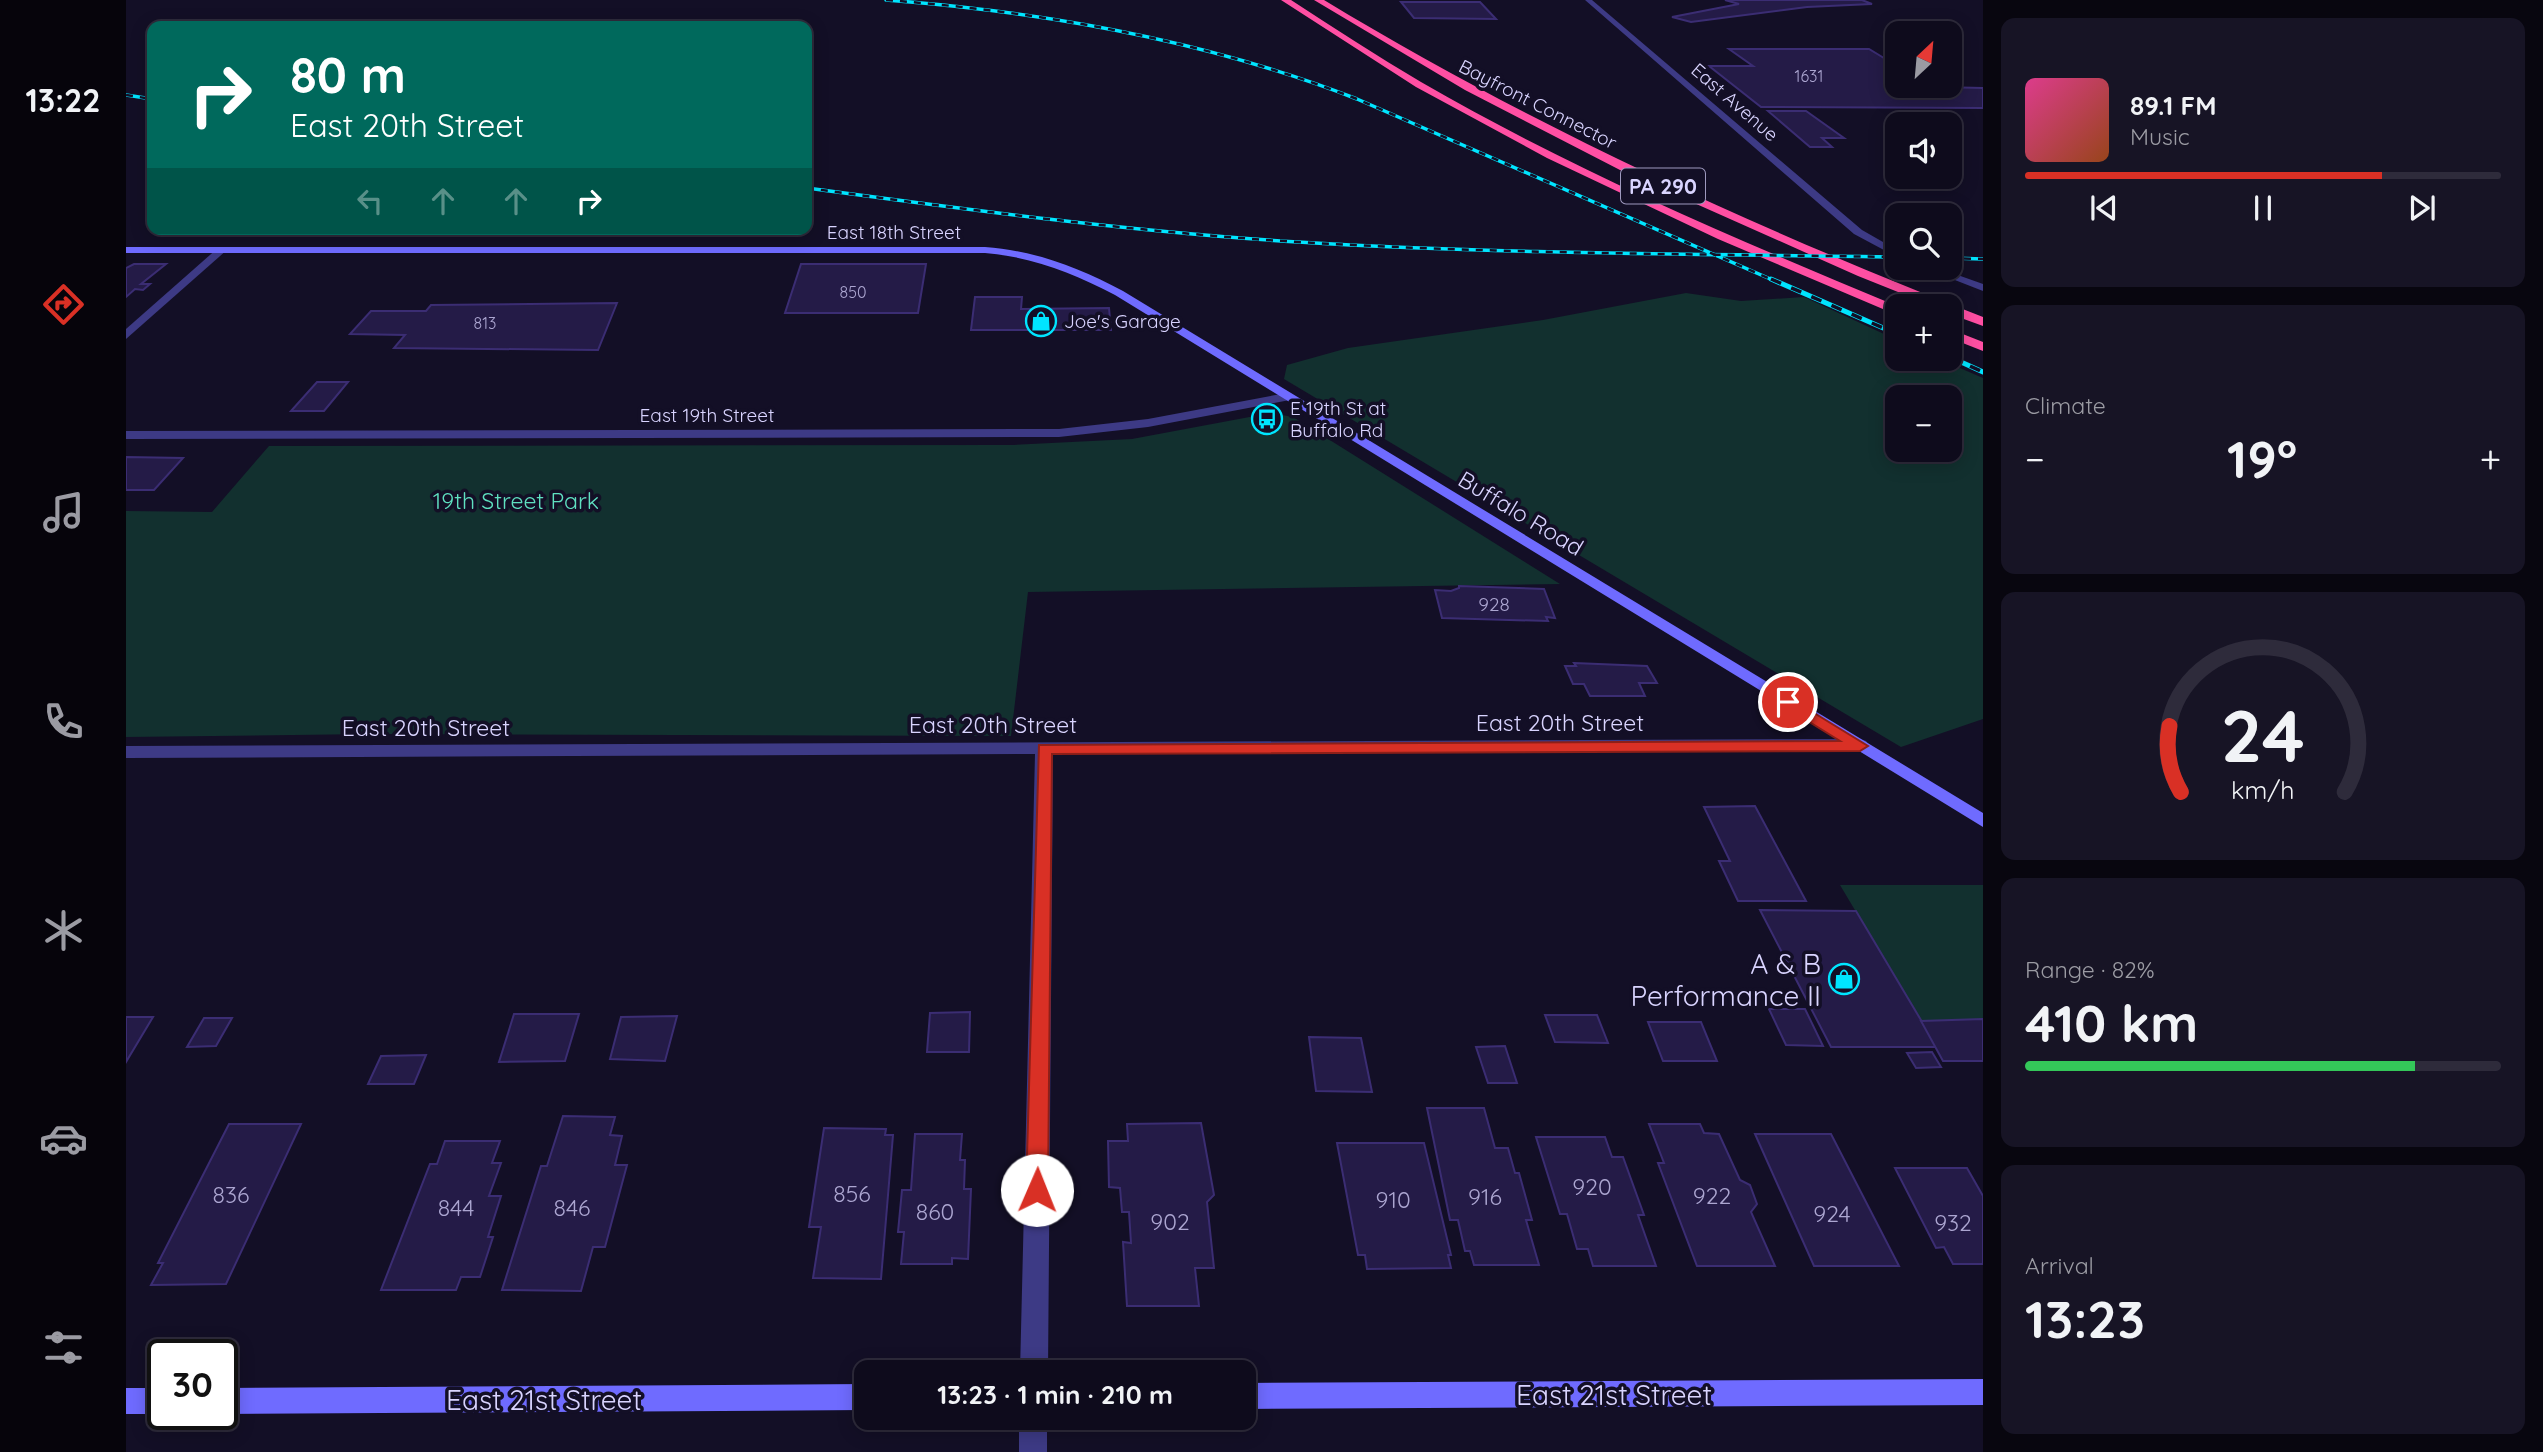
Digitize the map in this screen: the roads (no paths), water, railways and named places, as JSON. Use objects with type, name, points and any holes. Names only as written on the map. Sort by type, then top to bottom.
[{"type":"highway","name":"Bayfront Connector","points":[[1285,0],[1438,96],[1584,171],[1885,306]]},
{"type":"highway","name":"Bayfront Connector","points":[[1318,0],[1392,47],[1476,95],[1643,177],[1916,294]]},
{"type":"highway","points":[[1962,314],[1983,322]]},
{"type":"highway","points":[[1962,338],[1983,347]]},
{"type":"main road","name":"East 18th Street","points":[[126,250],[985,250],[1032,254]]},
{"type":"main road","name":"Buffalo Road","points":[[1032,254],[1073,269],[1119,293],[1983,821]]},
{"type":"main road","name":"East 21st Street","points":[[1256,1396],[1983,1392]]},
{"type":"main road","name":"East 21st Street","points":[[238,1401],[854,1397]]},
{"type":"main road","points":[[126,1401],[147,1401]]},
{"type":"street","name":"East Avenue","points":[[1588,0],[1858,232],[1885,247]]},
{"type":"street","points":[[126,335],[223,249]]},
{"type":"street","points":[[1961,280],[1983,288]]},
{"type":"street","name":"East 19th Street","points":[[126,435],[1059,433],[1148,423],[1286,397]]},
{"type":"street","name":"East 20th Street","points":[[126,752],[1860,746]]},
{"type":"street","points":[[1034,1360],[1044,749]]},
{"type":"street","points":[[1033,1430],[1033,1452]]},
{"type":"railway","points":[[886,0],[1066,21],[1184,45],[1243,61],[1357,99],[1714,255]]},
{"type":"railway","points":[[126,95],[147,98]]},
{"type":"railway","points":[[812,189],[991,212],[1237,238],[1373,246],[1714,255]]},
{"type":"railway","points":[[1714,255],[1885,257]]},
{"type":"railway","points":[[1714,255],[1775,281]]},
{"type":"railway","points":[[1962,258],[1983,259]]},
{"type":"railway","points":[[1771,279],[1885,329]]},
{"type":"railway","points":[[1962,362],[1983,372]]},
{"type":"place","name":"Joe's Garage","points":[[1041,321]]},
{"type":"place","name":"E 19th St at Buffalo Rd","points":[[1267,419]]},
{"type":"place","name":"A & B Performance II","points":[[1844,979]]},
{"type":"park label","name":"19th Street Park","points":[[516,500]]}]
